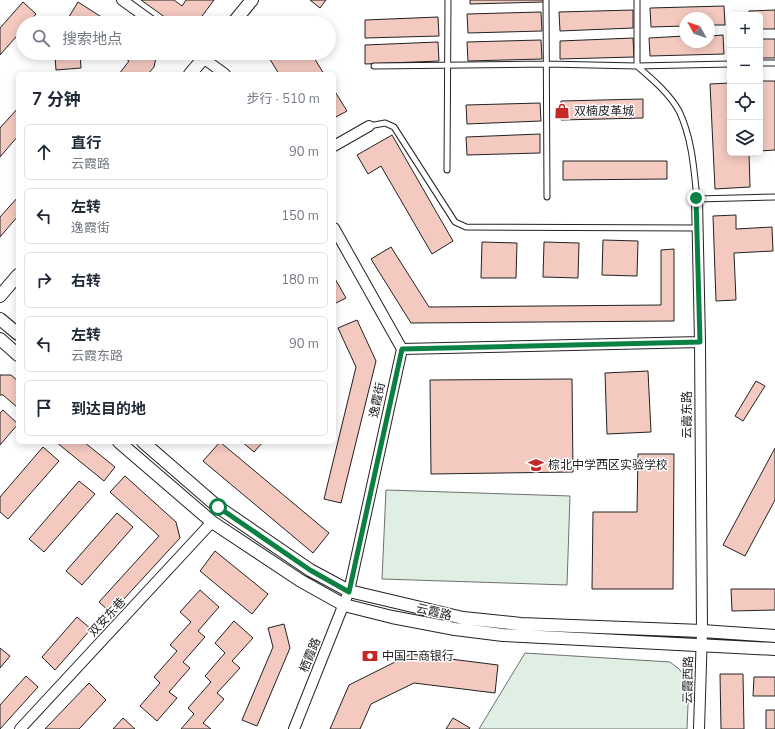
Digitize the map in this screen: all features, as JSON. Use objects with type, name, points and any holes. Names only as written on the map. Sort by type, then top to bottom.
[{"type":"street","points":[[122,0],[144,16]]},
{"type":"street","points":[[239,16],[252,0]]},
{"type":"street","points":[[191,72],[199,60]]},
{"type":"street","points":[[208,60],[223,72]]},
{"type":"street","points":[[336,145],[369,126]]},
{"type":"street","name":"云霞东路","points":[[696,198],[700,342],[702,631]]},
{"type":"street","points":[[336,232],[402,349],[700,342]]},
{"type":"street","points":[[0,296],[16,277]]},
{"type":"street","points":[[0,319],[16,332]]},
{"type":"street","points":[[0,339],[16,353]]},
{"type":"street","name":"逸霞街","points":[[349,592],[402,349]]},
{"type":"street","points":[[121,444],[212,522],[301,581],[344,605],[448,628],[503,635],[702,644],[775,649]]},
{"type":"street","name":"云霞路","points":[[145,444],[218,507],[310,570],[349,592],[463,618],[521,624],[702,631],[775,636]]},
{"type":"street","name":"双安东巷","points":[[20,729],[212,522]]},
{"type":"street","name":"栖霞路","points":[[294,729],[349,592]]},
{"type":"street","name":"云霞西路","points":[[699,729],[702,631]]},
{"type":"lane","points":[[447,170],[448,0]]},
{"type":"lane","points":[[546,0],[547,198]]},
{"type":"lane","points":[[636,0],[637,66],[661,88],[679,111],[691,149],[696,198],[775,197]]},
{"type":"lane","points":[[763,63],[775,63]]},
{"type":"lane","points":[[374,66],[547,64],[637,66],[727,64]]},
{"type":"lane","points":[[369,126],[386,123],[394,127],[455,222],[466,227],[697,228]]},
{"type":"green space","points":[[386,490],[570,496],[567,585],[382,579]]},
{"type":"green space","points":[[525,653],[670,662],[679,669],[689,681],[687,729],[479,729]]},
{"type":"building","points":[[141,0],[174,0],[182,6],[186,0],[214,0],[202,16],[163,16]]},
{"type":"building","points":[[310,0],[326,0],[320,8]]},
{"type":"building","points":[[470,0],[544,0],[544,2],[470,4]]},
{"type":"building","points":[[23,2],[36,14],[34,16],[16,16],[16,37],[0,55],[0,28]]},
{"type":"building","points":[[78,2],[100,16],[69,16]]},
{"type":"building","points":[[724,6],[725,25],[715,25],[715,12],[679,12],[679,26],[651,27],[650,8]]},
{"type":"building","points":[[633,10],[633,28],[560,31],[559,12]]},
{"type":"building","points":[[775,10],[775,29],[763,29],[763,12],[749,11]]},
{"type":"building","points":[[541,12],[542,31],[468,33],[467,14]]},
{"type":"building","points":[[438,17],[439,36],[365,38],[365,20]]},
{"type":"building","points":[[723,35],[724,54],[650,56],[649,38],[679,36],[679,48],[715,48],[715,36]]},
{"type":"building","points":[[633,38],[634,57],[560,59],[560,41]]},
{"type":"building","points":[[763,39],[775,39],[775,58],[763,58]]},
{"type":"building","points":[[541,40],[542,59],[468,61],[467,42]]},
{"type":"building","points":[[438,42],[439,61],[365,64],[365,45]]},
{"type":"building","points":[[55,60],[80,60],[81,68],[56,70]]},
{"type":"building","points":[[127,60],[156,60],[154,67],[150,72],[121,72],[129,61]]},
{"type":"building","points":[[270,60],[315,60],[323,72],[278,72]]},
{"type":"building","points":[[763,81],[775,81],[775,150],[763,151]]},
{"type":"building","points":[[727,83],[727,156],[749,156],[750,187],[715,189],[710,84]]},
{"type":"building","points":[[336,93],[347,111],[336,117]]},
{"type":"building","points":[[643,99],[643,118],[561,120],[561,101]]},
{"type":"building","points":[[540,103],[541,121],[467,124],[466,105]]},
{"type":"building","points":[[16,110],[16,138],[0,157],[0,128]]},
{"type":"building","points":[[540,134],[540,153],[467,155],[466,137]]},
{"type":"building","points":[[392,135],[453,241],[432,254],[381,166],[368,174],[357,155]]},
{"type":"building","points":[[563,161],[667,161],[667,179],[563,180]]},
{"type":"building","points":[[16,199],[16,218],[0,237],[0,217]]},
{"type":"building","points":[[736,215],[736,229],[772,227],[773,251],[734,253],[736,300],[716,301],[713,216]]},
{"type":"building","points":[[603,240],[638,241],[637,276],[602,275]]},
{"type":"building","points":[[482,242],[517,243],[516,278],[481,278]]},
{"type":"building","points":[[544,242],[579,243],[578,278],[543,277]]},
{"type":"building","points":[[391,247],[429,307],[661,305],[661,250],[674,249],[674,321],[411,323],[371,259]]},
{"type":"building","points":[[336,280],[346,298],[336,303]]},
{"type":"building","points":[[357,320],[376,361],[341,503],[324,499],[356,367],[338,328]]},
{"type":"building","points":[[648,371],[651,432],[607,434],[605,373]]},
{"type":"building","points":[[0,375],[11,375],[16,379],[16,406],[3,395],[0,395]]},
{"type":"building","points":[[572,379],[573,472],[431,474],[430,380]]},
{"type":"building","points":[[756,381],[765,386],[743,421],[735,416]]},
{"type":"building","points":[[3,410],[16,422],[16,426],[0,445],[0,413]]},
{"type":"building","points":[[58,444],[86,444],[115,467],[104,481]]},
{"type":"building","points":[[218,444],[222,444],[329,533],[313,553],[203,461]]},
{"type":"building","points":[[244,444],[261,444],[254,452]]},
{"type":"building","points":[[43,447],[59,461],[8,519],[0,512],[0,497]]},
{"type":"building","points":[[775,448],[775,500],[745,556],[723,545]]},
{"type":"building","points":[[638,454],[674,454],[673,589],[592,589],[593,512],[637,512]]},
{"type":"building","points":[[125,476],[176,522],[180,538],[111,613],[99,602],[159,536],[110,492]]},
{"type":"building","points":[[79,481],[95,494],[44,552],[29,539]]},
{"type":"building","points":[[117,513],[133,527],[82,585],[66,571]]},
{"type":"building","points":[[215,551],[268,594],[252,614],[200,571]]},
{"type":"building","points":[[731,589],[775,589],[775,610],[732,611]]},
{"type":"building","points":[[200,590],[219,607],[198,631],[205,637],[183,662],[190,668],[169,692],[177,698],[157,721],[140,706],[160,683],[154,677],[177,651],[170,645],[191,622],[180,612]]},
{"type":"building","points":[[77,617],[91,629],[55,670],[42,657]]},
{"type":"building","points":[[234,621],[253,638],[232,661],[240,668],[217,693],[224,699],[203,723],[211,729],[181,729],[194,714],[188,708],[211,682],[205,676],[225,653],[215,643]]},
{"type":"building","points":[[284,624],[290,648],[257,726],[242,720],[273,647],[268,628]]},
{"type":"building","points":[[0,648],[10,656],[0,668]]},
{"type":"building","points":[[411,654],[498,665],[495,693],[414,683],[371,704],[360,729],[330,729],[349,685]]},
{"type":"building","points":[[720,674],[743,674],[744,729],[721,729]]},
{"type":"building","points":[[26,676],[38,687],[0,729],[0,705]]},
{"type":"building","points":[[754,677],[775,677],[775,696],[753,696]]},
{"type":"building","points":[[89,683],[106,700],[79,729],[45,729]]},
{"type":"building","points":[[766,710],[775,710],[775,729],[766,729]]},
{"type":"building","points":[[123,718],[135,729],[113,729]]},
{"type":"building","points":[[453,718],[470,728],[446,729]]},
{"type":"place","name":"双楠皮革城","points":[[562,111]]},
{"type":"place","name":"棕北中学西区实验学校","points":[[536,465]]},
{"type":"place","name":"中国工商银行","points":[[370,656]]},
{"type":"route","points":[[218,507],[310,570],[349,592],[402,349],[700,342],[696,198]]}]
